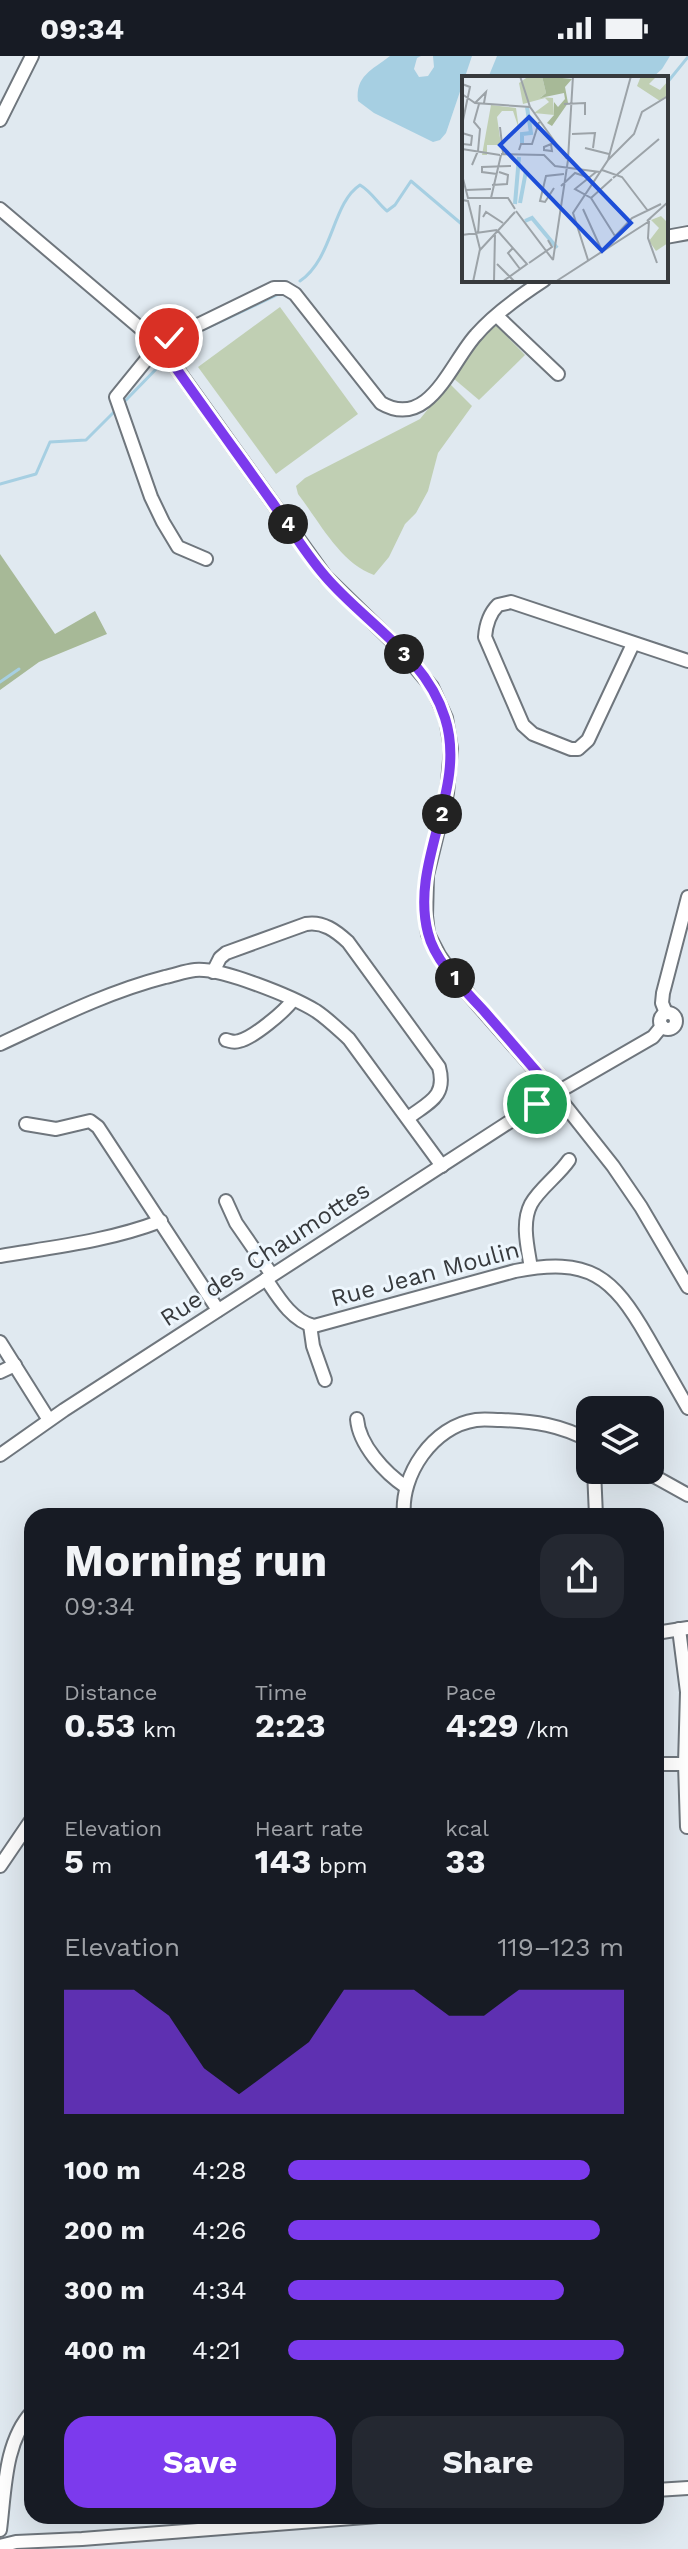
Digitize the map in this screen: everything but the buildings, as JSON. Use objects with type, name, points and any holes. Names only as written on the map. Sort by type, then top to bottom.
[{"type":"street","points":[[0,120],[32,56]]},
{"type":"street","points":[[0,209],[159,344],[325,576],[398,647],[432,687],[446,718],[451,749],[447,793],[427,875],[425,906],[428,934],[457,981],[556,1094],[641,1207],[688,1287]]},
{"type":"street","points":[[668,237],[688,233]]},
{"type":"street","points":[[206,559],[178,547],[163,522],[151,497],[116,397],[159,344],[274,288],[285,288],[295,294],[381,403],[408,410],[435,393],[475,335],[541,282]]},
{"type":"street","points":[[497,316],[558,374]]},
{"type":"street","points":[[633,644],[588,740],[578,749],[571,749],[533,734],[523,725],[485,637],[488,619],[498,605],[511,602],[688,661]]},
{"type":"street","points":[[673,1019],[662,1003],[663,993],[688,897]]},
{"type":"street","points":[[213,972],[226,953],[306,924],[314,923],[333,930],[348,942],[439,1067],[442,1087],[437,1096],[408,1118]]},
{"type":"street","points":[[0,1044],[82,1006],[147,982],[197,969],[213,972],[293,1000],[313,1010],[349,1039],[442,1166]]},
{"type":"street","points":[[226,1040],[240,1041],[247,1037],[286,1010],[293,1000]]},
{"type":"street","name":"Rue des Chaumottes","points":[[0,1455],[49,1420],[442,1166],[653,1037],[673,1019]]},
{"type":"street","points":[[26,1124],[56,1129],[94,1123],[218,1310]]},
{"type":"street","points":[[531,1268],[526,1234],[531,1204],[569,1160]]},
{"type":"street","name":"Rue Jean Moulin","points":[[226,1201],[236,1223],[295,1317],[310,1325],[326,1324],[531,1268],[572,1268],[602,1278],[632,1310],[688,1408]]},
{"type":"street","points":[[0,1256],[104,1238],[161,1221]]},
{"type":"street","points":[[310,1325],[313,1346],[325,1380]]},
{"type":"street","points":[[0,1342],[49,1420]]},
{"type":"street","points":[[0,1372],[15,1365]]},
{"type":"street","points":[[357,1419],[358,1429],[369,1449],[406,1487]]},
{"type":"street","points":[[405,1508],[406,1487],[425,1452],[461,1424],[477,1420],[546,1424],[576,1433]]},
{"type":"street","points":[[664,1482],[688,1495]]},
{"type":"street","points":[[595,1484],[596,1508]]},
{"type":"street","points":[[683,1628],[687,1692],[687,1827]]},
{"type":"street","points":[[664,1764],[687,1764]]},
{"type":"street","points":[[0,1866],[24,1831]]},
{"type":"street","points":[[0,2530],[10,2456],[24,2424]]},
{"type":"street","points":[[664,2490],[688,2488]]},
{"type":"street","points":[[0,2544],[264,2524]]},
{"type":"green space","points":[[280,307],[358,414],[276,474],[198,367]]},
{"type":"green space","points":[[495,324],[525,355],[479,400],[453,378],[486,331]]},
{"type":"green space","points":[[449,383],[472,406],[438,453],[428,491],[416,513],[405,524],[389,557],[374,575],[341,551],[298,494],[296,486],[305,478],[420,419]]},
{"type":"green space","points":[[0,554],[55,634],[95,611],[107,634],[39,662],[0,690]]},
{"type":"water","points":[[390,56],[421,56],[417,58],[414,69],[419,77],[428,76],[434,67],[433,56],[472,56],[465,76],[462,76],[462,86],[446,133],[433,142],[374,113],[358,101],[359,85],[371,70]]},
{"type":"water","points":[[497,56],[670,56],[654,76],[489,76]]},
{"type":"waterway","points":[[668,82],[688,57]]},
{"type":"waterway","points":[[300,281],[319,259],[343,204],[360,185],[387,211],[395,205],[411,181],[462,224]]},
{"type":"waterway","points":[[180,344],[192,335],[281,293]]},
{"type":"waterway","points":[[126,400],[161,364]]},
{"type":"waterway","points":[[0,484],[36,474],[50,442],[86,440],[117,409]]},
{"type":"waterway","points":[[0,682],[19,669]]},
{"type":"route","points":[[169,338],[159,344],[325,576],[398,647],[432,687],[446,718],[451,749],[447,793],[427,875],[428,934],[457,981],[556,1094],[537,1104]]}]
